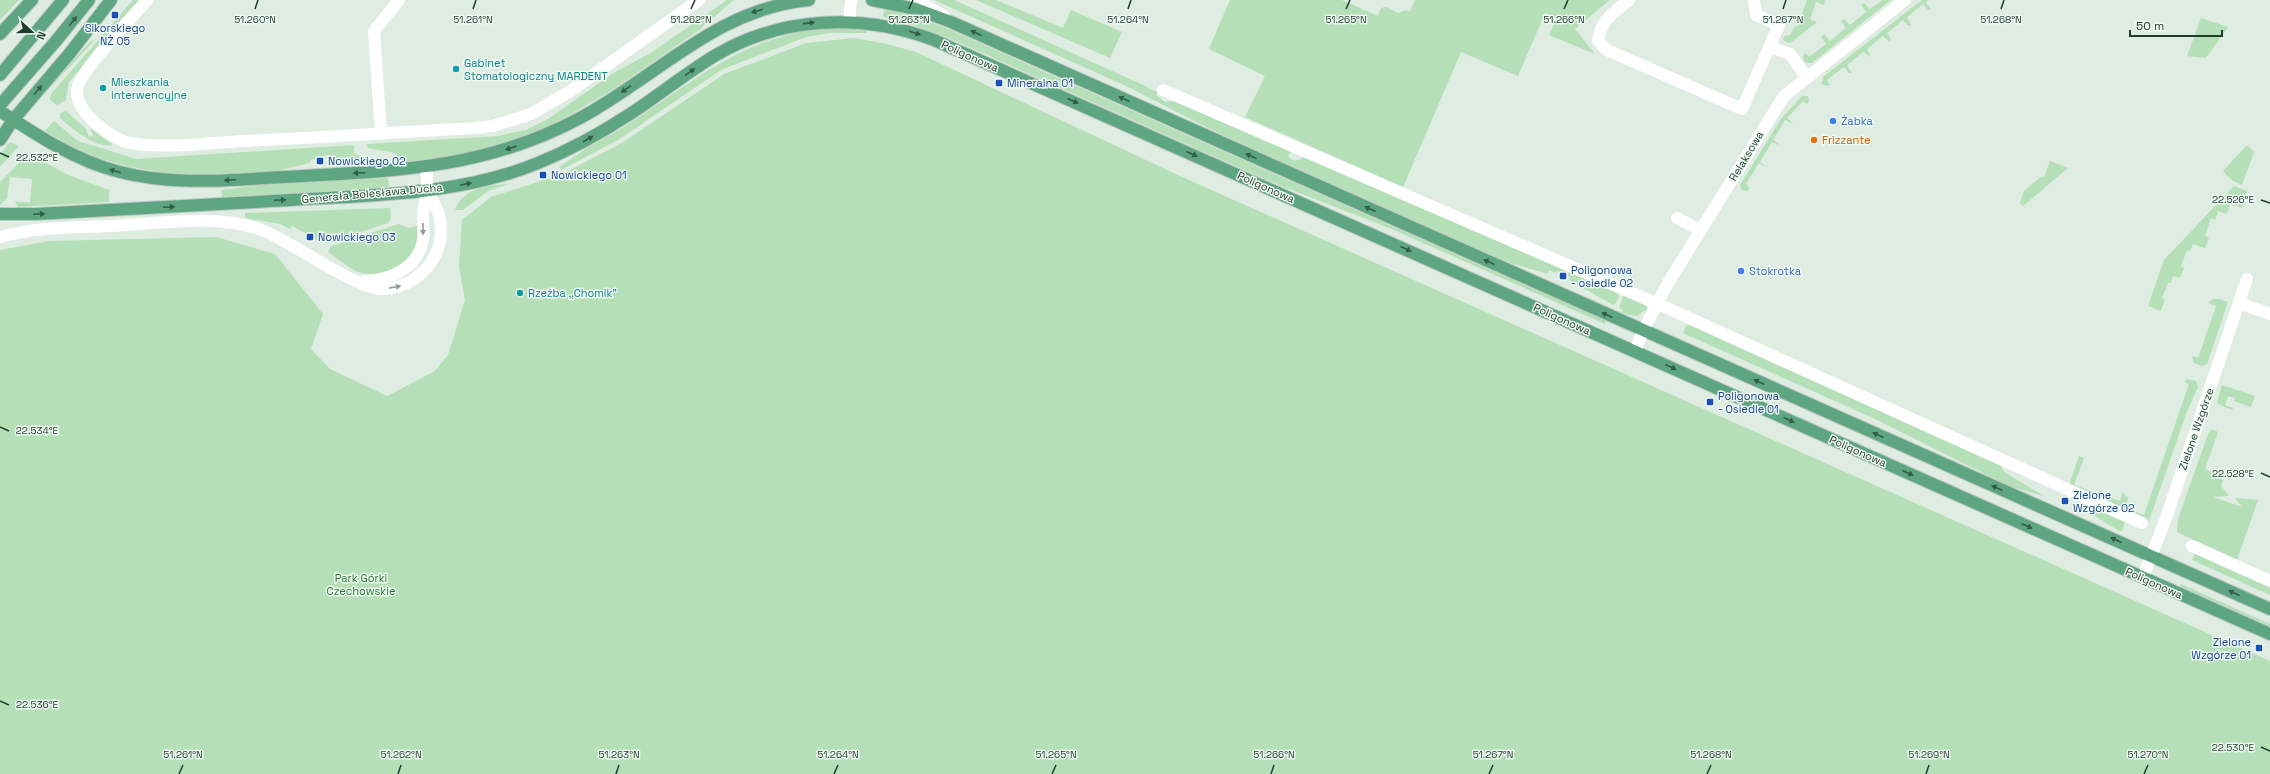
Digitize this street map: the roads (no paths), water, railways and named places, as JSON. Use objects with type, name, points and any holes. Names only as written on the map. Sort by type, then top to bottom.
[{"type":"main road","points":[[0,34],[32,0]]},
{"type":"main road","points":[[0,75],[63,0]]},
{"type":"main road","points":[[0,106],[56,42],[89,0]]},
{"type":"main road","points":[[0,140],[13,120],[70,53],[110,0]]},
{"type":"main road","name":"Generała Bolesława Ducha","points":[[0,112],[82,159],[117,172],[153,179],[213,181],[426,168],[490,155],[542,136],[605,103],[699,38],[726,24],[770,8],[809,0]]},
{"type":"main road","name":"Poligonowa","points":[[872,0],[916,9],[951,22],[2270,609]]},
{"type":"main road","name":"Generała Bolesława Ducha","points":[[0,214],[67,212],[428,191],[492,178],[537,164],[565,151],[613,125],[710,59],[744,41],[794,26],[849,21]]},
{"type":"main road","name":"Poligonowa","points":[[849,21],[890,26],[934,40],[2270,634]]},
{"type":"street","points":[[147,0],[98,56],[77,87],[77,100],[94,120],[118,139],[130,143],[199,144],[493,126],[531,114],[569,92],[691,2]]},
{"type":"street","points":[[381,133],[374,31],[399,0]]},
{"type":"street","points":[[849,21],[851,0]]},
{"type":"street","points":[[916,0],[951,22]]},
{"type":"street","points":[[1629,0],[1606,18],[1599,31],[1598,41],[1607,50],[1742,109],[1779,25],[1756,15],[1754,0]]},
{"type":"street","name":"Relaksowa","points":[[1635,351],[1643,331],[1657,304],[1700,230],[1784,96],[1806,77],[1905,0]]},
{"type":"street","points":[[1770,47],[1790,54],[1806,77]]},
{"type":"street","points":[[1163,90],[1657,304],[2142,523]]},
{"type":"street","points":[[357,281],[376,281],[390,278],[399,273],[413,261],[423,240],[423,216],[428,191],[426,168]]},
{"type":"street","points":[[0,237],[51,230],[198,222],[232,223],[254,227],[273,235],[357,281],[381,289],[396,288],[413,281],[425,272],[433,260],[440,236],[439,215],[428,191]]},
{"type":"street","points":[[1677,218],[1700,230]]},
{"type":"street","name":"Zielone Wzgórze","points":[[2142,578],[2152,556],[2247,279]]},
{"type":"street","points":[[2239,303],[2270,314]]},
{"type":"street","points":[[2192,546],[2270,581]]},
{"type":"place","name":"Sikorskiego NŻ 05","points":[[115,15]]},
{"type":"place","name":"Gabinet Stomatologiczny MARDENT","points":[[456,69]]},
{"type":"place","name":"Mineralna 01","points":[[999,83]]},
{"type":"place","name":"Mieszkania interwencyjne","points":[[103,88]]},
{"type":"place","name":"Żabka","points":[[1833,121]]},
{"type":"place","name":"Frizzante","points":[[1814,140]]},
{"type":"place","name":"Nowickiego 02","points":[[320,161]]},
{"type":"place","name":"Nowickiego 01","points":[[543,175]]},
{"type":"place","name":"Nowickiego 03","points":[[310,237]]},
{"type":"place","name":"Stokrotka","points":[[1741,271]]},
{"type":"place","name":"Poligonowa - osiedle 02","points":[[1563,276]]},
{"type":"place","name":"Rzeźba ,,Chomik\"","points":[[520,293]]},
{"type":"place","name":"Poligonowa - Osiedle 01","points":[[1710,402]]},
{"type":"place","name":"Zielone Wzgórze 02","points":[[2065,501]]},
{"type":"place","name":"Zielone Wzgórze 01","points":[[2259,648]]},
{"type":"park label","name":"Park Górki Czechowskie","points":[[361,584]]}]
